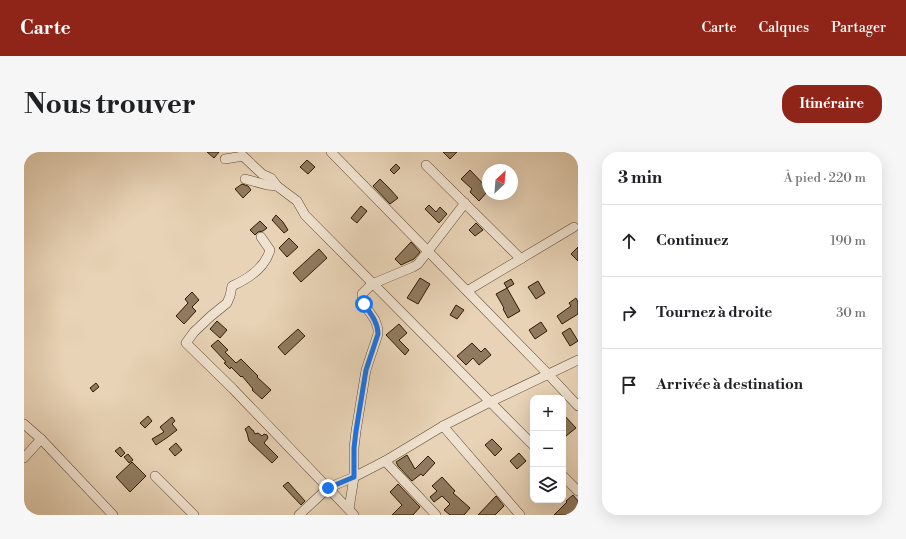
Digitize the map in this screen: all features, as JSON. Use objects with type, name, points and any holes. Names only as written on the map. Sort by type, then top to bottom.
[{"type":"street","points":[[331,152],[578,406]]},
{"type":"street","points":[[225,159],[243,156],[262,174],[271,178],[277,186],[297,201],[305,215],[530,442]]},
{"type":"street","points":[[426,165],[521,258]]},
{"type":"street","points":[[245,179],[277,186]]},
{"type":"street","points":[[351,512],[356,431],[366,370],[378,334],[375,320],[364,304],[362,294],[372,284],[418,264],[465,203]]},
{"type":"street","points":[[467,291],[574,227]]},
{"type":"street","points":[[261,237],[270,250],[268,257],[260,268],[244,281],[232,286],[227,303],[194,332],[186,343],[233,389],[351,512]]},
{"type":"street","points":[[299,515],[328,488],[385,461],[443,426],[578,360]]},
{"type":"street","points":[[24,424],[113,515]]},
{"type":"street","points":[[443,426],[520,515]]},
{"type":"street","points":[[24,458],[41,440]]},
{"type":"street","points":[[385,461],[436,515]]},
{"type":"street","points":[[155,476],[194,515]]},
{"type":"street","points":[[566,479],[578,491]]},
{"type":"building","points":[[207,152],[219,152],[214,158]]},
{"type":"building","points":[[443,152],[457,152],[450,159]]},
{"type":"building","points":[[307,160],[315,167],[308,174],[300,167]]},
{"type":"building","points":[[396,164],[400,168],[394,174],[390,170]]},
{"type":"building","points":[[470,170],[482,183],[482,198],[479,201],[470,192],[472,189],[461,179]]},
{"type":"building","points":[[380,179],[398,198],[390,204],[373,186]]},
{"type":"building","points":[[242,184],[248,186],[251,190],[243,198],[235,189]]},
{"type":"building","points":[[429,205],[436,212],[440,207],[447,214],[439,223],[425,209]]},
{"type":"building","points":[[361,206],[367,211],[357,223],[351,218]]},
{"type":"building","points":[[276,215],[288,230],[284,233],[272,220]]},
{"type":"building","points":[[260,221],[267,228],[255,235],[250,230]]},
{"type":"building","points":[[476,223],[483,230],[475,236],[469,230]]},
{"type":"building","points":[[289,238],[298,247],[287,257],[279,248]]},
{"type":"building","points":[[411,242],[420,252],[414,259],[401,265],[395,259]]},
{"type":"building","points":[[578,247],[578,261],[571,254]]},
{"type":"building","points":[[319,249],[327,258],[301,282],[293,273]]},
{"type":"building","points":[[420,278],[430,284],[418,304],[407,298]]},
{"type":"building","points":[[511,279],[514,284],[507,288],[504,283]]},
{"type":"building","points":[[538,281],[545,293],[536,299],[528,287]]},
{"type":"building","points":[[507,288],[520,311],[508,318],[496,294]]},
{"type":"building","points":[[192,292],[199,300],[192,307],[196,311],[184,324],[176,316],[188,303],[185,299]]},
{"type":"building","points":[[576,298],[578,302],[578,314],[562,324],[557,316],[571,306],[569,303]]},
{"type":"building","points":[[456,305],[464,310],[457,319],[450,315]]},
{"type":"building","points":[[217,321],[227,330],[220,338],[210,329]]},
{"type":"building","points":[[541,322],[547,331],[535,339],[529,330]]},
{"type":"building","points":[[399,324],[407,333],[399,340],[409,350],[405,355],[386,335]]},
{"type":"building","points":[[570,328],[578,341],[570,346],[562,333]]},
{"type":"building","points":[[298,329],[305,336],[285,355],[278,347]]},
{"type":"building","points":[[218,340],[228,350],[225,352],[236,363],[241,359],[271,390],[262,399],[252,390],[253,389],[242,376],[241,377],[231,367],[230,369],[224,363],[226,362],[211,346]]},
{"type":"building","points":[[472,343],[481,352],[485,348],[491,355],[479,365],[473,358],[466,365],[457,356]]},
{"type":"building","points":[[96,383],[99,387],[93,392],[90,388]]},
{"type":"building","points":[[148,416],[152,421],[145,428],[140,423]]},
{"type":"building","points":[[172,417],[175,421],[172,424],[177,430],[156,445],[152,439],[164,432],[160,427]]},
{"type":"building","points":[[566,417],[576,428],[566,436]]},
{"type":"building","points":[[249,426],[255,434],[258,433],[262,436],[264,434],[267,435],[268,438],[264,443],[278,457],[272,463],[249,441],[245,429]]},
{"type":"building","points":[[492,439],[502,449],[495,456],[485,445]]},
{"type":"building","points":[[176,443],[182,450],[175,456],[169,449]]},
{"type":"building","points":[[120,447],[125,453],[121,457],[115,451]]},
{"type":"building","points":[[519,453],[526,461],[517,469],[510,461]]},
{"type":"building","points":[[128,454],[133,460],[129,463],[124,457]]},
{"type":"building","points":[[407,455],[415,469],[428,456],[435,463],[423,476],[421,474],[412,481],[396,462]]},
{"type":"building","points":[[132,462],[146,476],[130,492],[116,477]]},
{"type":"building","points":[[442,477],[455,491],[453,493],[470,508],[464,515],[450,515],[444,510],[450,504],[442,496],[434,502],[430,497],[437,491],[432,486]]},
{"type":"building","points":[[288,482],[305,501],[301,505],[283,486]]},
{"type":"building","points":[[398,484],[420,507],[413,515],[392,515],[402,505],[390,492]]},
{"type":"building","points":[[573,495],[578,501],[578,515],[554,515],[567,502],[566,501]]},
{"type":"building","points":[[496,496],[504,506],[495,515],[478,515]]},
{"type":"route","points":[[328,488],[354,477],[354,448],[366,370],[378,334],[375,320],[364,304]]}]
